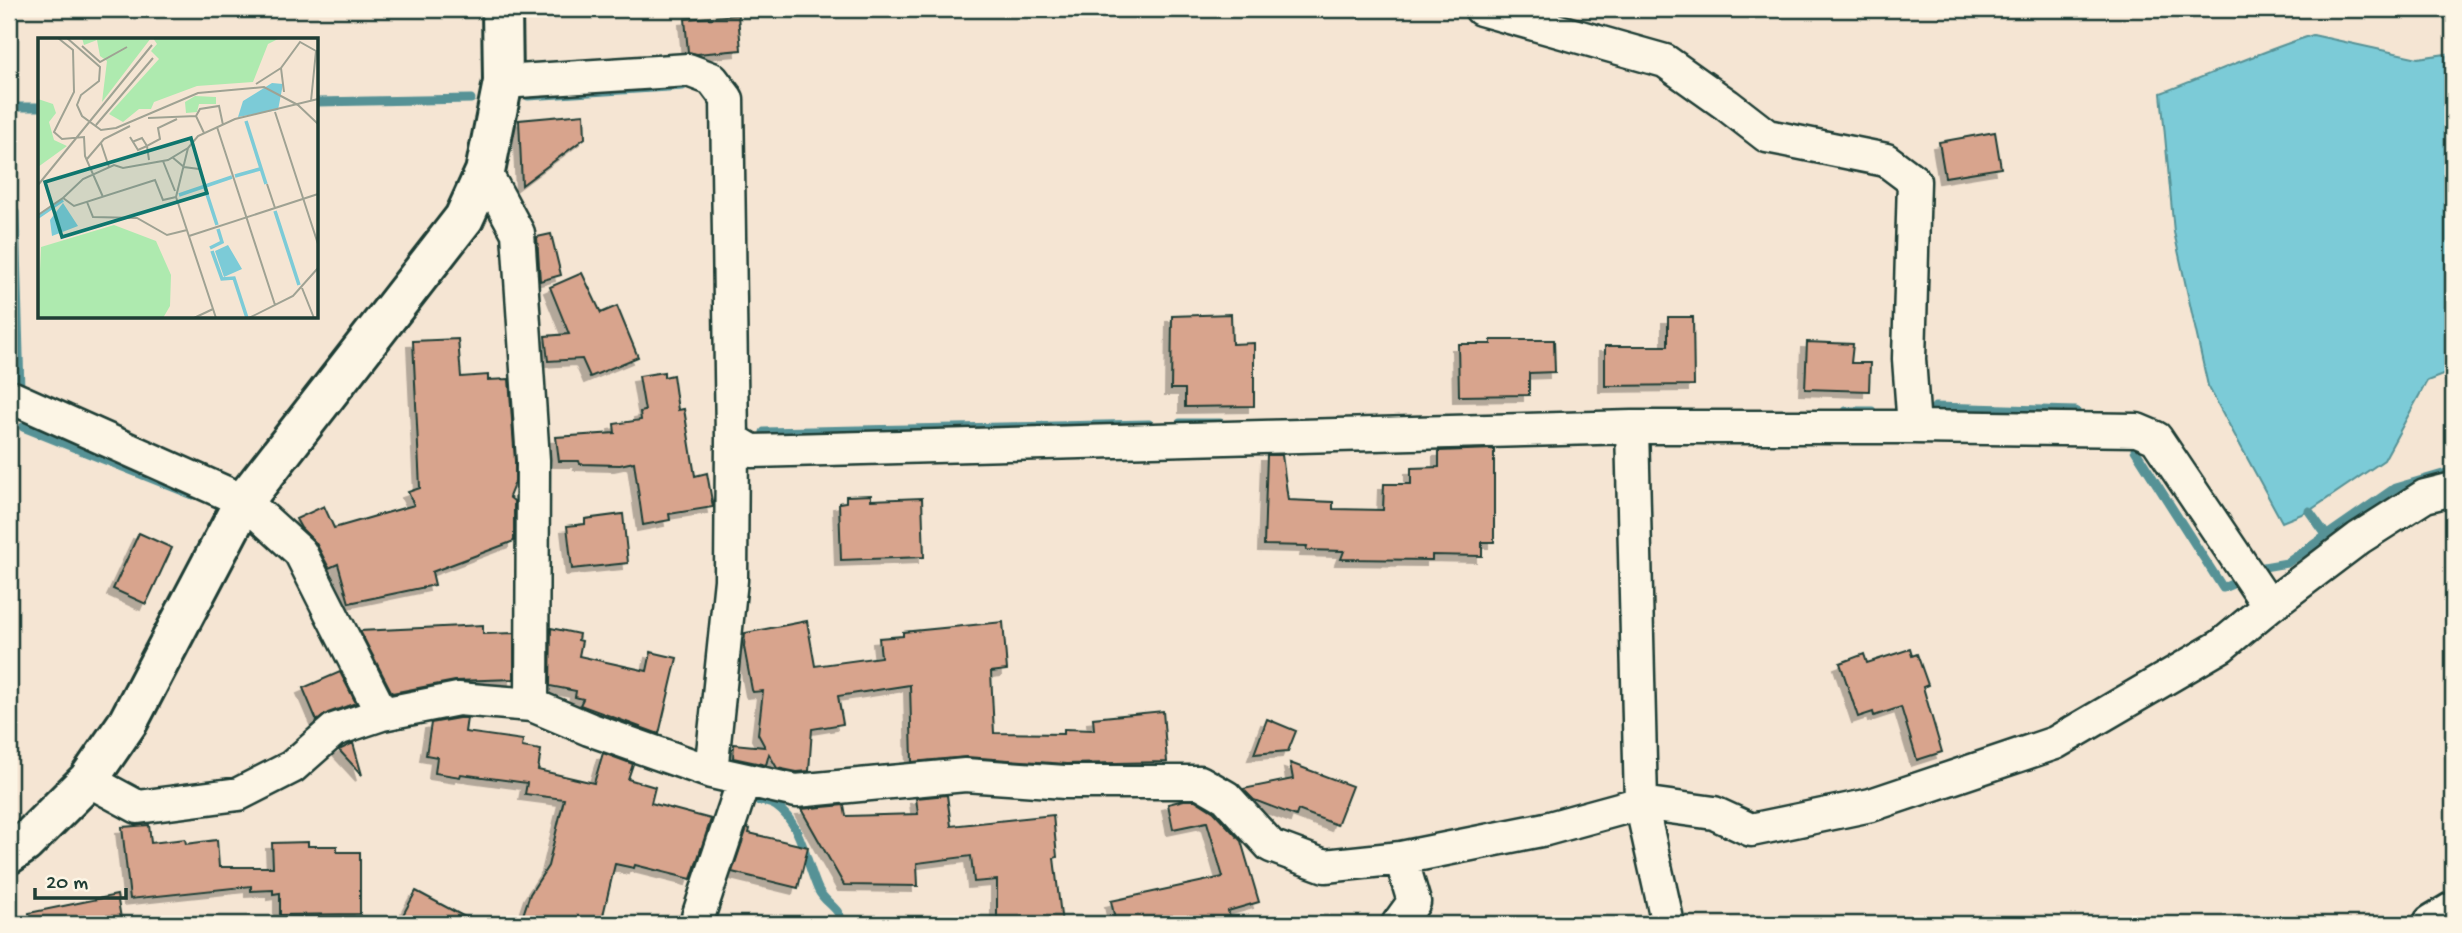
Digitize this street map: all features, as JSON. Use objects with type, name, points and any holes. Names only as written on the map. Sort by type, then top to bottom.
[{"type":"main road","points":[[9,854],[25,843],[88,780],[128,722],[244,500],[464,218],[485,172],[503,82],[502,9]]},
{"type":"main road","points":[[2433,924],[2453,912]]},
{"type":"street","points":[[1481,9],[1665,61],[1767,136],[1886,160],[1914,181],[1909,359],[1914,427]]},
{"type":"street","points":[[503,82],[688,70],[712,79],[727,99],[732,439],[731,580],[711,772]]},
{"type":"street","points":[[485,172],[518,233],[533,460],[532,705]]},
{"type":"street","points":[[13,398],[244,500],[300,552],[382,714]]},
{"type":"street","points":[[732,439],[752,451],[1632,427],[2137,430],[2156,438],[2269,606]]},
{"type":"street","points":[[1632,427],[1641,803],[1668,924]]},
{"type":"street","points":[[88,780],[138,807],[239,793],[292,766],[334,730],[382,714],[458,699],[532,705],[589,729],[711,772],[796,791],[965,775],[1066,782],[1200,782],[1226,797],[1271,846],[1325,866],[1401,858],[1546,829],[1641,803],[1714,813],[1751,830],[1871,805],[2055,743],[2221,646],[2359,538],[2424,496],[2453,489]]},
{"type":"street","points":[[699,924],[698,918],[744,780]]},
{"type":"street","points":[[1398,924],[1414,902],[1401,858]]},
{"type":"water","points":[[2313,35],[2418,58],[2453,53],[2453,371],[2427,381],[2384,460],[2309,511],[2282,522],[2208,386],[2174,232],[2161,93]]},
{"type":"building","points":[[738,15],[741,50],[697,54],[688,52],[685,19]]},
{"type":"building","points":[[584,114],[585,138],[522,185],[519,120]]},
{"type":"building","points":[[1995,132],[2001,168],[1945,177],[1939,142]]},
{"type":"building","points":[[551,234],[561,275],[540,281],[537,237]]},
{"type":"building","points":[[582,273],[601,313],[617,306],[638,357],[590,377],[582,359],[548,361],[545,336],[569,334],[550,287]]},
{"type":"building","points":[[1231,314],[1232,344],[1254,343],[1254,406],[1185,407],[1185,389],[1171,389],[1172,316]]},
{"type":"building","points":[[1668,317],[1693,317],[1694,385],[1605,386],[1605,346],[1668,346]]},
{"type":"building","points":[[458,339],[461,377],[488,375],[488,380],[509,379],[515,482],[509,497],[514,501],[514,541],[432,572],[435,585],[349,603],[338,564],[329,568],[316,543],[296,519],[324,506],[334,528],[414,505],[408,492],[420,488],[413,341]]},
{"type":"building","points":[[1491,340],[1554,340],[1555,372],[1529,373],[1529,395],[1459,396],[1458,344],[1491,344]]},
{"type":"building","points":[[1807,342],[1853,344],[1851,363],[1870,363],[1869,391],[1805,389]]},
{"type":"building","points":[[664,372],[664,377],[673,375],[678,410],[684,409],[695,476],[707,473],[713,507],[669,514],[670,520],[643,525],[634,462],[620,465],[559,461],[556,437],[615,433],[614,424],[641,420],[640,412],[645,411],[639,376]]},
{"type":"building","points":[[1494,449],[1494,542],[1482,542],[1482,556],[1432,555],[1432,560],[1341,559],[1344,551],[1306,550],[1307,546],[1264,545],[1267,455],[1282,455],[1288,500],[1333,502],[1333,509],[1383,510],[1384,484],[1411,484],[1411,468],[1439,467],[1439,451]]},
{"type":"building","points":[[871,495],[871,500],[922,498],[924,557],[841,560],[839,503],[846,502],[846,496]]},
{"type":"building","points":[[623,514],[628,563],[572,569],[567,526],[585,524],[585,519]]},
{"type":"building","points":[[139,533],[172,548],[146,604],[113,589]]},
{"type":"building","points":[[807,621],[815,666],[881,657],[879,638],[903,636],[903,632],[1003,622],[1007,670],[991,672],[994,733],[1064,734],[1064,729],[1094,730],[1093,718],[1163,711],[1167,762],[1066,764],[966,757],[912,762],[910,685],[838,696],[843,724],[812,729],[809,771],[797,772],[777,768],[769,754],[766,765],[733,758],[734,744],[765,747],[758,734],[763,691],[752,690],[744,647],[745,633]]},
{"type":"building","points":[[483,625],[483,634],[514,633],[514,679],[455,681],[392,693],[360,631]]},
{"type":"building","points":[[551,628],[579,634],[578,640],[582,641],[579,656],[647,671],[651,652],[677,658],[659,734],[580,705],[583,699],[575,697],[576,691],[550,686]]},
{"type":"building","points":[[1910,649],[1912,656],[1917,654],[1928,685],[1923,687],[1942,752],[1917,760],[1901,707],[1874,716],[1873,712],[1858,717],[1840,663],[1864,654],[1867,663]]},
{"type":"building","points":[[340,672],[356,703],[328,713],[317,721],[303,688]]},
{"type":"building","points":[[467,718],[465,732],[523,740],[522,747],[541,750],[538,770],[594,783],[603,753],[633,764],[628,779],[655,787],[651,803],[711,819],[691,879],[635,865],[634,868],[615,864],[601,924],[520,924],[530,894],[548,866],[564,799],[525,794],[527,783],[435,773],[437,757],[426,755],[431,723]]},
{"type":"building","points":[[1267,719],[1296,731],[1288,751],[1254,754]]},
{"type":"building","points":[[353,743],[362,775],[339,750]]},
{"type":"building","points":[[1290,763],[1352,786],[1337,825],[1298,810],[1296,816],[1254,800],[1243,789],[1293,779]]},
{"type":"building","points":[[947,795],[951,826],[1053,815],[1057,857],[1054,858],[1062,924],[997,924],[997,880],[974,882],[971,856],[917,863],[918,886],[844,885],[801,809],[844,805],[846,816],[918,814],[916,798]]},
{"type":"building","points":[[1195,800],[1214,812],[1241,841],[1259,902],[1228,911],[1232,924],[1116,924],[1111,901],[1223,877],[1207,822],[1173,829],[1168,804]]},
{"type":"building","points":[[149,825],[151,843],[185,839],[186,844],[217,840],[219,867],[273,867],[272,843],[308,842],[308,846],[337,846],[337,852],[360,852],[360,914],[280,915],[280,893],[273,894],[273,890],[251,891],[251,886],[130,899],[122,827]]},
{"type":"building","points":[[747,828],[750,829],[749,833],[808,847],[798,888],[732,872]]},
{"type":"building","points":[[416,891],[478,924],[398,924]]},
{"type":"building","points":[[117,895],[122,924],[30,924],[29,913]]},
{"type":"waterway","points":[[12,9],[14,133]]},
{"type":"waterway","points":[[528,96],[683,86]]},
{"type":"waterway","points":[[318,102],[471,99]]},
{"type":"waterway","points":[[11,107],[38,107]]},
{"type":"waterway","points":[[15,212],[20,390]]},
{"type":"waterway","points":[[1935,407],[2076,411]]},
{"type":"waterway","points":[[1846,411],[1872,411]]},
{"type":"waterway","points":[[1180,423],[1220,423]]},
{"type":"waterway","points":[[764,432],[1149,424]]},
{"type":"waterway","points":[[23,427],[193,495]]},
{"type":"waterway","points":[[2135,450],[2223,588],[2237,582]]},
{"type":"waterway","points":[[2258,568],[2287,563],[2395,488],[2453,471]]},
{"type":"waterway","points":[[2309,511],[2327,536]]},
{"type":"waterway","points":[[744,799],[769,803],[785,814],[798,833],[818,889],[838,913],[843,924]]}]
